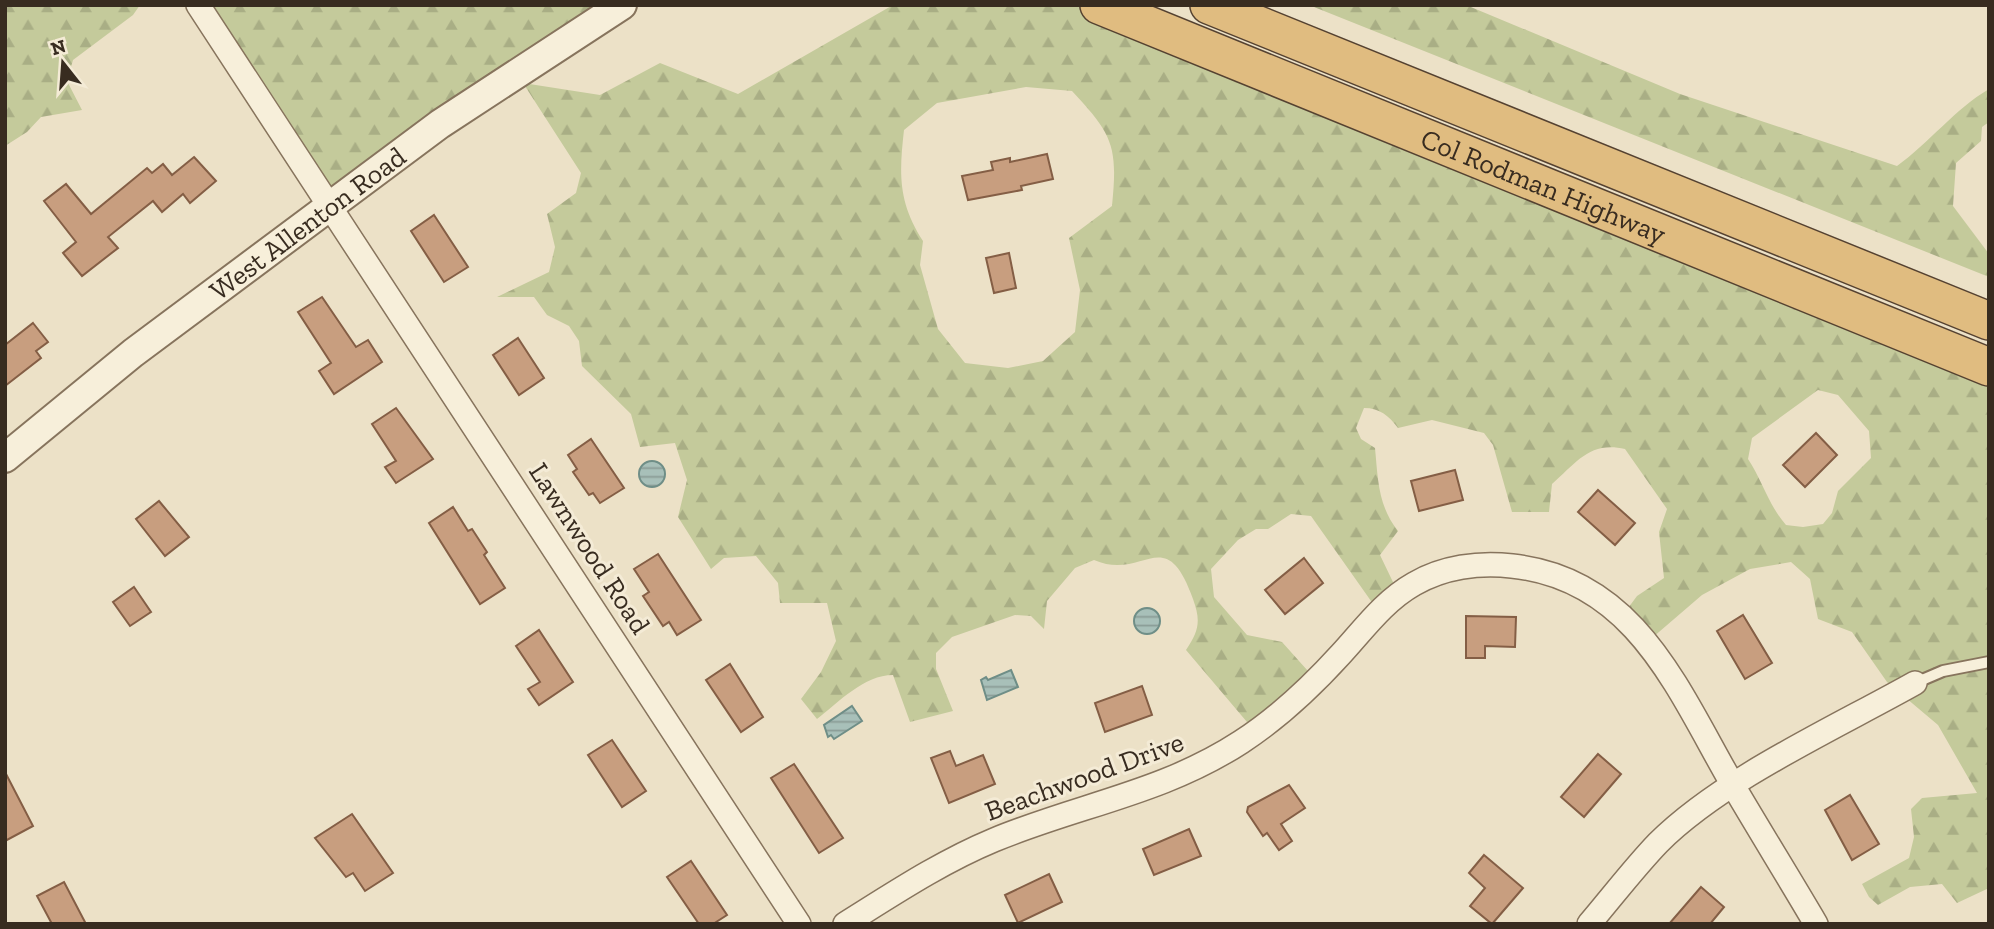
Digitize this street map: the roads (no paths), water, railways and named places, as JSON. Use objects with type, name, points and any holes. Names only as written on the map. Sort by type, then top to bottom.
[{"type":"highway","name":"Col Rodman Highway","points":[[1099,5],[1989,367]]},
{"type":"highway","name":"Col Rodman Highway","points":[[1209,5],[1989,321]]},
{"type":"street","name":"Lawnwood Road","points":[[198,5],[799,924]]},
{"type":"street","name":"West Allenton Road","points":[[5,458],[134,352],[440,124],[622,5]]},
{"type":"street","name":"Beachwood Drive","points":[[845,924],[943,865],[992,841],[1152,788],[1197,768],[1276,716],[1316,680],[1392,599],[1415,583],[1467,566],[1494,564],[1539,568],[1557,574],[1592,592],[1628,619],[1684,694],[1733,785],[1816,924]]},
{"type":"street","points":[[1589,924],[1658,843],[1733,785],[1915,683]]},
{"type":"lane","points":[[1915,683],[1943,671],[1989,662]]},
{"type":"water","points":[[652,461],[661,465],[665,474],[661,483],[652,487],[643,483],[639,474],[643,465]]},
{"type":"water","points":[[1147,608],[1156,612],[1160,621],[1156,630],[1147,634],[1138,630],[1134,621],[1138,612]]},
{"type":"water","points":[[1011,670],[1018,687],[987,700],[981,680],[986,677],[988,680]]},
{"type":"water","points":[[852,706],[862,721],[834,739],[831,735],[828,737],[824,725]]}]
